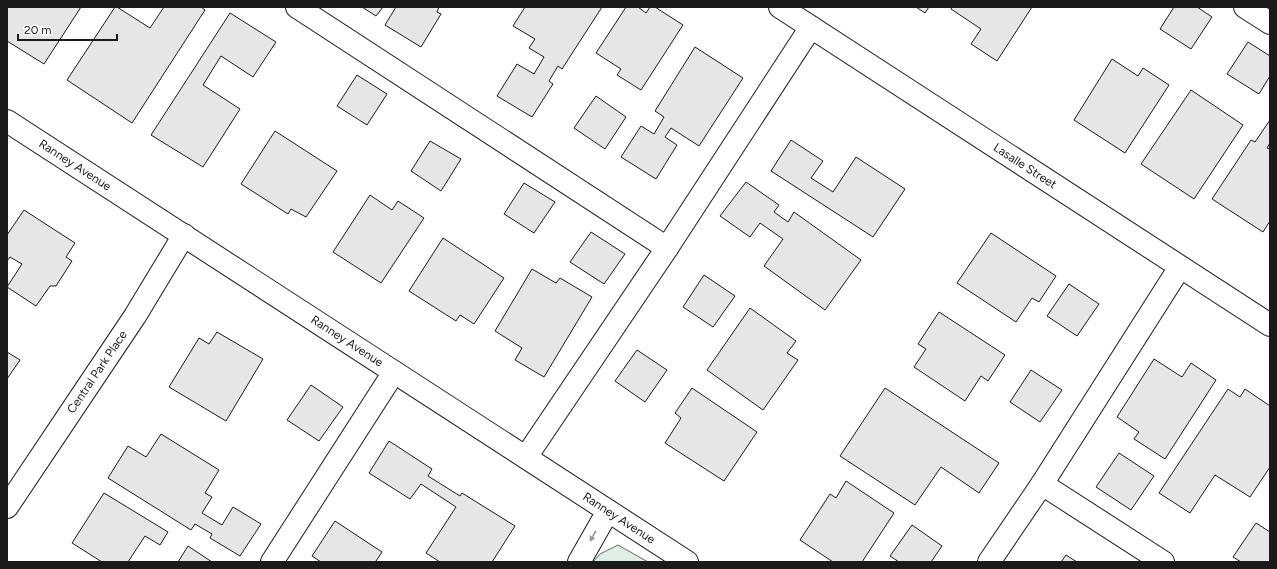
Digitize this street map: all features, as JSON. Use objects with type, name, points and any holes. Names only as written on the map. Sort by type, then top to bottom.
[{"type":"street","points":[[297,7],[666,248]]},
{"type":"street","name":"Lasalle Street","points":[[780,7],[1270,325]]},
{"type":"street","points":[[1245,7],[1270,23]]},
{"type":"street","points":[[526,457],[666,248],[811,27]]},
{"type":"street","name":"Ranney Avenue","points":[[7,121],[687,562]]},
{"type":"street","name":"Central Park Place","points":[[7,507],[135,316],[184,235]]},
{"type":"street","points":[[989,562],[1042,484],[1180,267]]},
{"type":"street","points":[[272,562],[394,372]]},
{"type":"street","points":[[1042,484],[1163,562]]},
{"type":"street","points":[[579,562],[608,511]]},
{"type":"green space","points":[[618,545],[648,562],[593,562],[600,554]]},
{"type":"building","points":[[7,7],[81,7],[44,64],[7,41]]},
{"type":"building","points":[[115,7],[150,28],[164,7],[201,7],[205,10],[132,123],[67,80]]},
{"type":"building","points":[[362,7],[383,7],[376,16]]},
{"type":"building","points":[[396,7],[439,7],[437,12],[441,14],[421,47],[385,25]]},
{"type":"building","points":[[525,7],[602,7],[562,69],[558,66],[549,81],[553,84],[532,117],[497,96],[517,64],[534,74],[544,57],[529,48],[535,39],[513,26]]},
{"type":"building","points":[[626,7],[638,7],[646,13],[650,7],[655,7],[683,25],[641,90],[617,75],[621,69],[596,53]]},
{"type":"building","points":[[916,7],[929,7],[925,13]]},
{"type":"building","points":[[952,7],[1032,7],[997,61],[971,44],[981,29],[951,9]]},
{"type":"building","points":[[1174,7],[1197,7],[1212,17],[1191,49],[1160,29]]},
{"type":"building","points":[[230,13],[276,42],[253,77],[221,56],[203,85],[240,109],[203,167],[151,135]]},
{"type":"building","points":[[1248,42],[1270,56],[1270,76],[1259,94],[1227,74]]},
{"type":"building","points":[[695,47],[743,78],[699,146],[671,128],[665,137],[677,145],[656,179],[621,157],[641,126],[654,134],[664,117],[655,111]]},
{"type":"building","points":[[1112,59],[1138,76],[1143,68],[1169,85],[1125,153],[1074,120]]},
{"type":"building","points":[[357,75],[387,94],[367,125],[337,106]]},
{"type":"building","points":[[1191,90],[1243,125],[1194,199],[1141,164]]},
{"type":"building","points":[[596,96],[626,117],[605,149],[574,128]]},
{"type":"building","points":[[1270,120],[1270,143],[1267,148],[1270,149],[1270,221],[1263,232],[1212,199],[1251,140],[1255,142]]},
{"type":"building","points":[[275,131],[337,171],[306,217],[291,209],[288,214],[241,184]]},
{"type":"building","points":[[791,140],[823,161],[811,178],[833,192],[856,157],[905,189],[873,237],[771,171]]},
{"type":"building","points":[[430,141],[461,159],[441,191],[411,171]]},
{"type":"building","points":[[746,182],[779,205],[774,212],[788,222],[794,212],[861,260],[825,310],[764,266],[783,239],[760,223],[750,237],[720,216]]},
{"type":"building","points":[[524,183],[555,202],[534,233],[504,214]]},
{"type":"building","points":[[370,195],[392,210],[398,201],[424,218],[381,283],[333,252]]},
{"type":"building","points":[[24,210],[75,243],[66,257],[72,261],[56,286],[50,286],[36,306],[7,287],[22,264],[10,257],[7,261],[7,235]]},
{"type":"building","points":[[591,232],[625,254],[604,284],[570,262]]},
{"type":"building","points":[[991,233],[1056,276],[1039,302],[1032,298],[1016,322],[957,283]]},
{"type":"building","points":[[443,238],[504,278],[474,324],[460,315],[456,321],[409,291]]},
{"type":"building","points":[[532,269],[556,283],[560,278],[592,297],[544,377],[515,360],[522,348],[495,331]]},
{"type":"building","points":[[704,275],[735,296],[713,327],[683,307]]},
{"type":"building","points":[[1069,284],[1099,304],[1077,336],[1047,316]]},
{"type":"building","points":[[750,308],[796,341],[787,353],[798,360],[763,410],[707,370]]},
{"type":"building","points":[[939,312],[1005,355],[988,381],[981,376],[965,401],[914,367],[926,349],[918,344]]},
{"type":"building","points":[[217,332],[263,359],[226,421],[169,387],[199,338],[209,344]]},
{"type":"building","points":[[637,350],[667,370],[645,402],[615,381]]},
{"type":"building","points":[[7,352],[20,360],[7,379]]},
{"type":"building","points":[[1154,359],[1182,377],[1191,363],[1216,380],[1165,459],[1134,439],[1139,432],[1117,417]]},
{"type":"building","points":[[1031,370],[1062,390],[1040,422],[1010,402]]},
{"type":"building","points":[[311,385],[343,407],[319,441],[287,420]]},
{"type":"building","points":[[692,388],[757,432],[724,481],[665,443],[681,418],[675,413]]},
{"type":"building","points":[[885,388],[999,463],[979,493],[941,467],[915,505],[840,456]]},
{"type":"building","points":[[1228,389],[1240,397],[1245,389],[1270,406],[1270,467],[1250,497],[1215,475],[1190,513],[1159,493]]},
{"type":"building","points":[[161,434],[219,470],[205,493],[212,497],[202,513],[222,525],[233,507],[261,524],[240,556],[210,538],[212,534],[195,524],[191,530],[108,478],[128,446],[146,457]]},
{"type":"building","points":[[389,441],[432,469],[428,476],[460,496],[462,493],[515,526],[492,562],[440,562],[426,553],[456,507],[421,484],[410,499],[369,473]]},
{"type":"building","points":[[1119,453],[1154,476],[1131,510],[1096,487]]},
{"type":"building","points":[[846,481],[894,513],[862,562],[833,562],[800,540],[830,494],[836,498]]},
{"type":"building","points":[[104,493],[168,532],[160,545],[145,536],[128,562],[102,562],[72,543]]},
{"type":"building","points":[[335,521],[382,552],[376,561],[377,562],[321,562],[312,556]]},
{"type":"building","points":[[1256,523],[1270,532],[1270,562],[1241,562],[1233,557]]},
{"type":"building","points":[[912,525],[942,546],[931,562],[899,562],[890,556]]},
{"type":"building","points":[[188,546],[212,562],[178,562]]},
{"type":"building","points":[[1066,555],[1077,562],[1061,562]]}]
